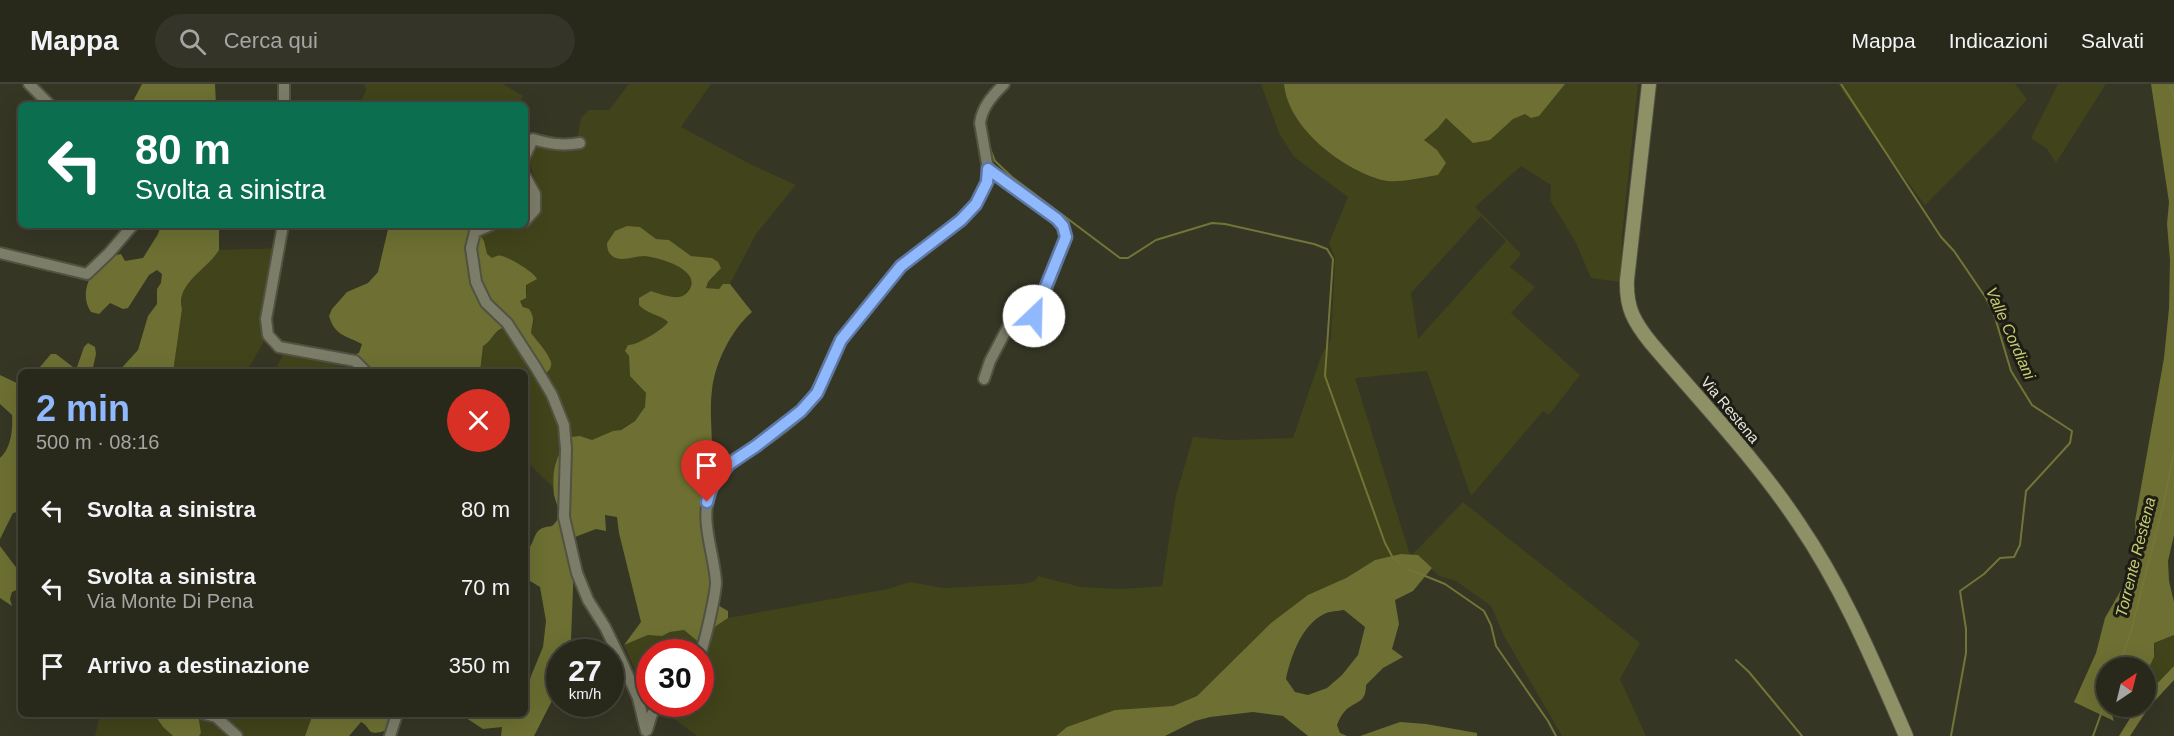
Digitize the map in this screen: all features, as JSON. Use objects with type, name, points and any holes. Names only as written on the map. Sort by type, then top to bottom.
[{"type":"street","points":[[29,84],[47,102]]},
{"type":"street","points":[[284,84],[284,102]]},
{"type":"street","points":[[704,639],[716,586],[706,518],[707,502],[717,478],[729,464],[787,423],[810,401],[823,384],[833,353],[841,340],[901,266],[961,220],[976,204],[987,182],[988,169],[980,123],[981,116],[1004,84]]},
{"type":"street","name":"Via Restena","points":[[1649,84],[1627,280],[1628,304],[1633,318],[1651,343],[1767,480],[1799,523],[1852,614],[1906,736]]},
{"type":"street","points":[[528,150],[533,139],[552,145],[580,143]]},
{"type":"street","points":[[984,380],[990,361],[1012,319],[1022,317],[1029,319],[1038,310],[1066,237],[1063,226],[1057,219],[988,169]]},
{"type":"street","points":[[528,182],[535,195],[535,210],[528,218]]},
{"type":"street","points":[[0,253],[87,274],[130,228]]},
{"type":"street","points":[[283,228],[266,319],[268,335],[279,347],[355,361],[363,369]]},
{"type":"street","points":[[484,228],[475,232],[471,248],[476,282],[486,303],[507,323],[536,368],[552,395],[564,426],[566,449],[564,517],[576,573],[588,600],[605,627],[638,698],[646,733]]},
{"type":"street","points":[[216,717],[237,736]]},
{"type":"street","points":[[390,736],[396,717]]},
{"type":"street","points":[[646,733],[651,717]]},
{"type":"shaded area","points":[[142,84],[215,84],[216,102],[133,102]]},
{"type":"shaded area","points":[[364,84],[503,84],[523,96],[520,102],[360,102],[366,90]]},
{"type":"shaded area","points":[[629,84],[711,84],[681,127],[752,165],[796,185],[756,234],[730,284],[723,284],[719,289],[706,288],[708,282],[713,278],[712,258],[691,256],[669,240],[656,239],[640,227],[624,259],[645,256],[670,262],[685,270],[690,276],[689,289],[678,298],[651,291],[651,313],[668,322],[661,329],[637,343],[628,345],[630,376],[646,393],[645,408],[641,414],[629,424],[606,436],[592,440],[580,436],[557,464],[554,488],[528,463],[528,369],[480,369],[483,346],[496,332],[507,327],[532,374],[551,360],[531,333],[534,321],[520,301],[527,292],[526,285],[531,281],[528,270],[510,261],[492,258],[486,254],[484,241],[480,235],[489,228],[528,228],[528,224],[538,215],[542,198],[528,160],[536,147],[554,150],[576,147],[581,118],[589,110],[609,110]]},
{"type":"shaded area","points":[[1261,84],[1638,84],[1622,236],[1621,282],[1591,278],[1575,241],[1550,200],[1551,185],[1521,166],[1475,207],[1521,254],[1510,267],[1535,287],[1511,313],[1580,375],[1549,415],[1543,411],[1471,496],[1427,371],[1355,378],[1410,555],[1375,560],[1271,623],[1197,696],[1173,706],[1068,727],[1056,736],[697,736],[672,717],[714,717],[714,639],[705,639],[709,637],[716,626],[728,618],[887,589],[910,582],[943,588],[1023,584],[1035,581],[1038,576],[1081,587],[1121,589],[1162,586],[1176,495],[1193,437],[1229,440],[1293,438],[1321,356],[1331,339],[1335,258],[1329,243],[1348,197],[1294,157],[1279,133]],"holes":[[[1481,216],[1506,241],[1418,339],[1411,293]]]},
{"type":"shaded area","points":[[1284,84],[1565,84],[1539,116],[1531,118],[1525,114],[1513,119],[1490,140],[1473,143],[1446,118],[1424,140],[1437,150],[1446,163],[1438,175],[1388,181],[1366,175],[1350,167],[1306,131],[1295,116]]},
{"type":"shaded area","points":[[1838,84],[2015,84],[2027,99],[2006,124],[1925,205],[1871,133]]},
{"type":"shaded area","points":[[2058,84],[2106,84],[2056,163],[2047,149],[2031,138]]},
{"type":"shaded area","points":[[2151,84],[2174,84],[2174,535],[2168,561],[2169,581],[2174,602],[2174,635],[2154,643],[2154,657],[2096,657],[2096,712],[2074,702],[2096,653],[2105,618],[2137,562],[2135,521],[2164,358],[2169,308],[2170,260],[2167,224],[2169,202]]},
{"type":"shaded area","points":[[627,226],[640,227],[656,239],[669,240],[691,256],[712,258],[721,268],[708,282],[706,288],[719,289],[723,284],[730,284],[752,312],[731,337],[720,358],[714,380],[711,407],[712,460],[701,504],[703,522],[718,551],[720,574],[716,604],[728,611],[728,618],[716,626],[706,639],[695,639],[684,630],[662,636],[648,635],[624,645],[641,622],[617,517],[605,515],[606,531],[596,529],[575,537],[571,639],[546,639],[546,712],[534,736],[501,736],[502,727],[483,729],[465,717],[528,717],[528,687],[543,647],[546,621],[540,587],[528,580],[528,549],[536,533],[552,526],[558,519],[559,511],[553,484],[554,469],[558,458],[570,437],[580,436],[592,440],[621,430],[635,421],[645,407],[646,393],[630,376],[629,356],[625,351],[628,345],[650,336],[668,322],[642,308],[639,305],[639,298],[651,291],[679,297],[688,292],[691,286],[688,274],[675,265],[644,256],[616,258],[608,250],[607,243],[615,231]]},
{"type":"shaded area","points":[[160,228],[219,228],[219,250],[183,292],[173,369],[121,369],[138,350],[148,316],[157,304],[157,289],[161,283],[162,274],[157,270],[149,275],[128,308],[123,309],[110,303],[99,314],[91,312],[87,304],[87,285],[97,268],[112,256],[121,254],[125,261],[143,258]]},
{"type":"shaded area","points":[[388,228],[469,228],[473,241],[480,235],[487,254],[492,258],[506,257],[537,279],[526,285],[526,298],[520,301],[523,307],[531,312],[533,321],[531,333],[550,359],[549,370],[537,379],[521,358],[507,327],[496,332],[483,346],[480,369],[351,369],[353,355],[359,353],[362,344],[334,328],[329,316],[347,292],[368,283],[378,272]]},
{"type":"shaded area","points":[[284,248],[282,265],[274,265],[266,308],[264,341],[249,369],[173,369],[183,292],[219,250]]},
{"type":"shaded area","points":[[88,343],[95,347],[93,369],[40,369],[51,354],[56,354],[73,367],[77,367],[84,347]]},
{"type":"shaded area","points":[[284,353],[348,369],[276,369]]},
{"type":"shaded area","points":[[0,375],[18,384],[18,512],[13,513],[0,539],[0,458],[9,444],[12,433],[12,415],[0,404]]},
{"type":"shaded area","points":[[1463,502],[1640,643],[1620,679],[1646,736],[1562,736],[1504,636],[1491,606],[1456,581],[1439,576],[1418,555],[1412,555]]},
{"type":"shaded area","points":[[0,546],[18,570],[18,589],[12,592],[10,599],[12,606],[0,598]]},
{"type":"shaded area","points":[[1401,554],[1418,555],[1432,568],[1413,591],[1395,600],[1399,624],[1392,649],[1403,657],[1383,668],[1366,685],[1362,699],[1342,714],[1337,725],[1340,733],[1347,736],[1308,736],[1283,716],[1253,712],[1195,721],[1165,736],[1056,736],[1067,727],[1115,710],[1173,706],[1197,696],[1271,623],[1308,595],[1346,578],[1375,560]],"holes":[[[1344,610],[1365,627],[1358,655],[1342,675],[1327,688],[1308,695],[1295,692],[1286,679],[1288,670],[1298,642],[1316,619],[1326,613]]]},
{"type":"shaded area","points":[[684,630],[694,639],[638,639],[648,635],[662,635]]},
{"type":"shaded area","points":[[2174,635],[2174,666],[2156,685],[2156,657],[2152,657],[2155,650],[2154,643]]},
{"type":"shaded area","points":[[636,640],[636,672],[624,645]]},
{"type":"shaded area","points":[[2174,666],[2174,680],[2156,699],[2156,685]]},
{"type":"shaded area","points":[[99,717],[156,717],[173,736],[95,736]]},
{"type":"shaded area","points":[[156,717],[198,717],[201,733],[199,736],[173,736]]},
{"type":"shaded area","points":[[198,717],[312,717],[305,736],[199,736]]},
{"type":"shaded area","points":[[312,717],[401,717],[394,725],[376,733],[371,732],[361,722],[349,736],[305,736]]},
{"type":"shaded area","points":[[2131,717],[2142,717],[2130,736],[2119,736]]},
{"type":"shaded area","points":[[1400,722],[1477,733],[1477,736],[1360,736]]},
{"type":"waterway","name":"Valle Cordiani","points":[[1841,84],[1941,237],[1954,251],[1986,298],[1994,314],[2011,371],[2032,405],[2072,431],[2070,443],[2026,491],[2020,545],[2014,557],[2000,558],[1984,574],[1960,591],[1966,629],[1966,653],[1951,736]]},
{"type":"waterway","name":"Torrente Restena","points":[[2170,84],[2174,99]]},
{"type":"waterway","points":[[989,146],[995,161],[1012,177],[1120,258],[1128,258],[1156,240],[1212,223],[1314,244],[1327,249],[1333,259],[1325,376],[1385,543],[1393,558],[1400,563]]},
{"type":"waterway","name":"Torrente Restena","points":[[2122,657],[2130,635],[2164,502],[2174,452]]},
{"type":"waterway","points":[[1408,569],[1445,584],[1484,611],[1491,625],[1496,646],[1556,736]]},
{"type":"waterway","points":[[1736,660],[1749,672],[1802,736]]},
{"type":"waterway","name":"Torrente Restena","points":[[2093,736],[2100,717]]},
{"type":"route","points":[[707,502],[711,488],[722,470],[801,411],[817,393],[823,384],[833,353],[841,340],[901,266],[961,220],[976,204],[983,194],[988,169],[1057,219],[1063,226],[1066,237],[1034,316]]}]
